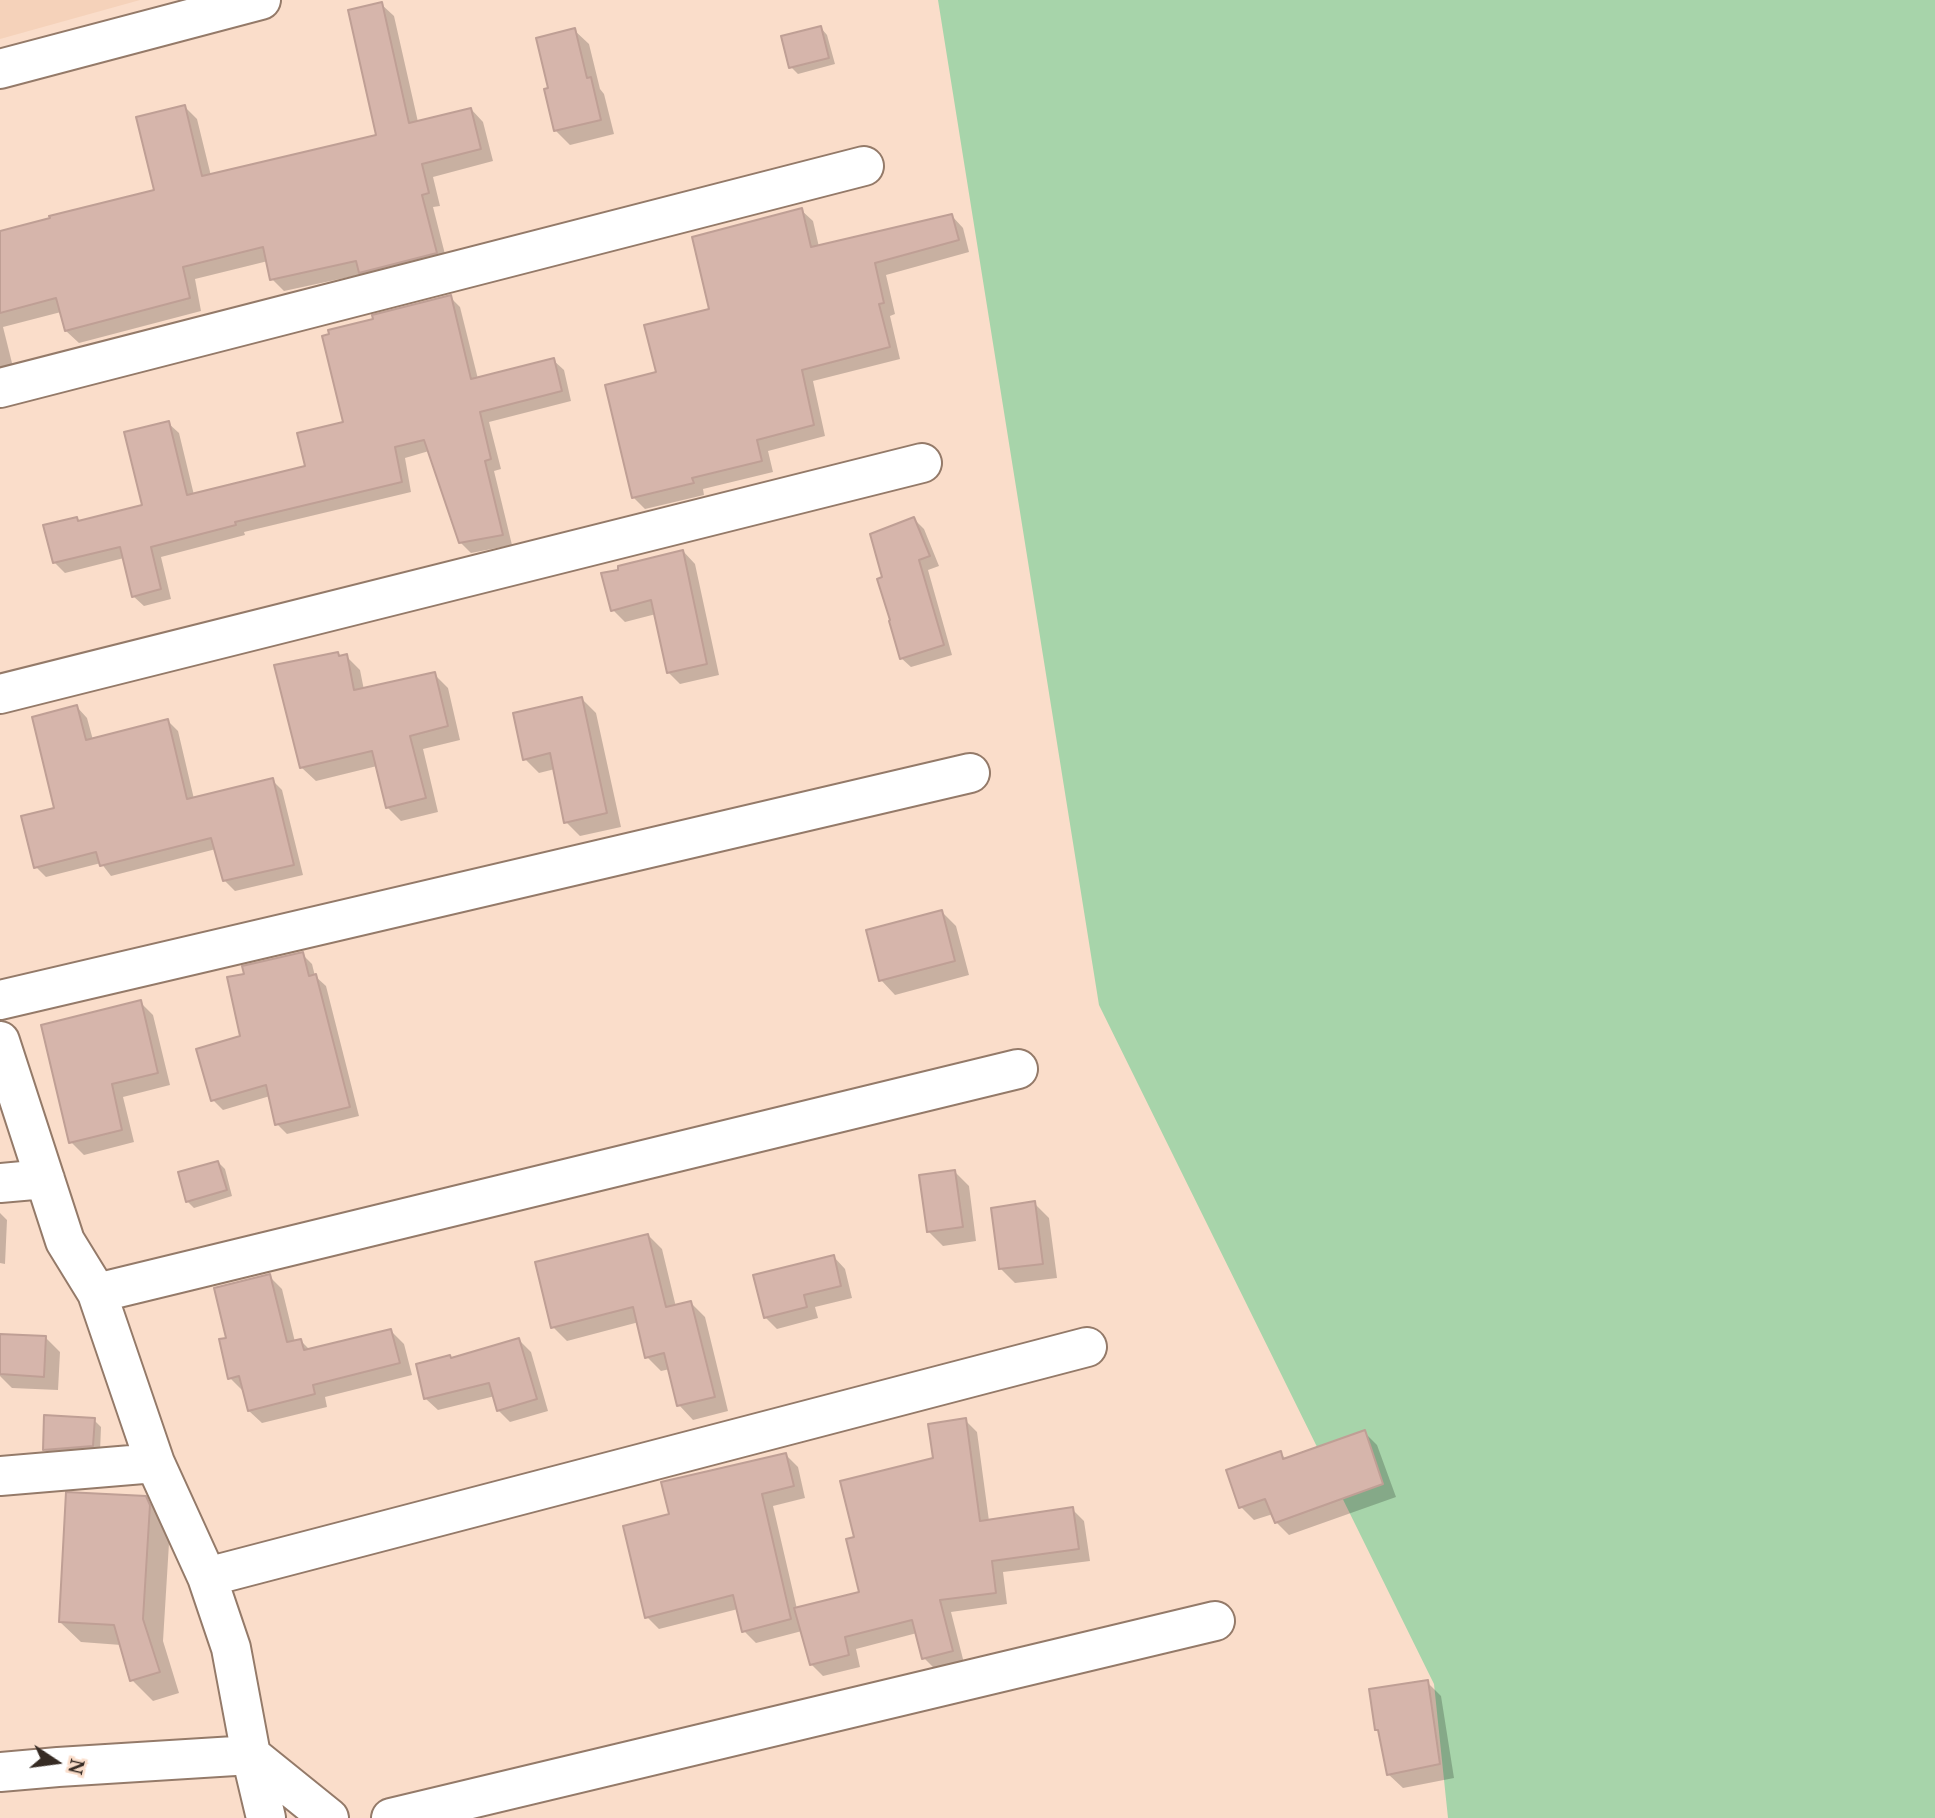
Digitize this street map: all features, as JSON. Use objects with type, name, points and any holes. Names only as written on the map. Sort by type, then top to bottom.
[{"type":"street","points":[[0,69],[261,0]]},
{"type":"street","points":[[0,388],[864,166]]},
{"type":"street","points":[[0,694],[922,463]]},
{"type":"street","points":[[0,1000],[970,773]]},
{"type":"street","points":[[0,1041],[65,1241],[97,1293],[155,1463],[208,1577],[231,1648],[266,1818]]},
{"type":"street","points":[[97,1293],[1018,1069]]},
{"type":"street","points":[[0,1183],[45,1180]]},
{"type":"street","points":[[208,1577],[1087,1347]]},
{"type":"street","points":[[0,1476],[155,1463]]},
{"type":"street","points":[[391,1818],[1216,1620]]},
{"type":"street","points":[[0,1772],[251,1755],[329,1818]]},
{"type":"shaded area","points":[[0,0],[140,0],[0,39]]},
{"type":"green space","points":[[938,0],[1935,0],[1935,1818],[1448,1818],[1434,1684],[1099,1005]]},
{"type":"building","points":[[382,2],[409,123],[471,108],[481,149],[422,164],[429,193],[422,195],[437,253],[359,273],[356,261],[270,280],[263,247],[183,267],[190,298],[65,331],[56,298],[0,313],[0,231],[154,190],[136,117],[185,105],[202,176],[376,135],[348,10]]},
{"type":"building","points":[[821,26],[829,58],[789,68],[781,36]]},
{"type":"building","points":[[575,28],[601,120],[554,131],[544,89],[548,88],[536,38]]},
{"type":"building","points":[[802,208],[811,247],[952,214],[959,240],[875,263],[884,303],[879,304],[890,347],[802,370],[814,425],[757,440],[762,461],[692,478],[694,483],[632,498],[605,385],[656,372],[644,325],[709,309],[692,237]]},
{"type":"building","points":[[451,295],[471,379],[554,358],[562,391],[480,412],[491,459],[485,461],[503,535],[459,543],[424,440],[395,447],[402,482],[235,522],[236,525],[151,547],[161,589],[132,597],[120,547],[53,563],[43,525],[77,517],[78,521],[142,505],[124,432],[169,421],[187,495],[305,466],[297,433],[343,422],[322,336],[329,334],[328,330],[373,319],[372,315]]},
{"type":"building","points":[[914,517],[930,556],[919,560],[944,645],[900,659],[877,579],[882,577],[870,534]]},
{"type":"building","points":[[683,550],[707,664],[667,673],[651,600],[611,611],[601,573],[618,570],[618,566]]},
{"type":"building","points":[[338,652],[339,656],[347,654],[354,690],[435,672],[448,726],[410,736],[426,798],[386,808],[372,751],[300,768],[274,665]]},
{"type":"building","points":[[582,697],[607,813],[564,823],[550,753],[523,760],[513,713]]},
{"type":"building","points":[[77,705],[86,740],[168,719],[187,799],[273,778],[294,865],[223,881],[211,838],[100,866],[96,852],[34,868],[21,816],[54,808],[32,717]]},
{"type":"building","points":[[942,910],[955,961],[879,981],[866,930]]},
{"type":"building","points":[[303,952],[309,976],[316,974],[350,1107],[275,1125],[266,1085],[211,1101],[196,1049],[240,1036],[227,977],[244,974],[242,966]]},
{"type":"building","points":[[141,1000],[158,1073],[112,1084],[122,1130],[69,1143],[41,1025]]},
{"type":"building","points":[[218,1161],[227,1190],[186,1202],[178,1172]]},
{"type":"building","points":[[955,1170],[963,1227],[927,1232],[919,1175]]},
{"type":"building","points":[[1035,1201],[1043,1264],[999,1269],[991,1208]]},
{"type":"building","points":[[648,1234],[666,1307],[691,1301],[715,1397],[677,1406],[664,1353],[645,1358],[633,1307],[551,1328],[535,1262]]},
{"type":"building","points":[[834,1255],[841,1286],[804,1295],[807,1307],[764,1318],[753,1275]]},
{"type":"building","points":[[270,1274],[287,1342],[301,1339],[304,1350],[391,1329],[400,1363],[313,1385],[315,1394],[248,1411],[239,1376],[228,1379],[219,1339],[226,1338],[214,1288]]},
{"type":"building","points":[[0,1334],[46,1336],[44,1377],[0,1374]]},
{"type":"building","points":[[519,1338],[537,1399],[497,1411],[489,1383],[424,1399],[416,1364],[450,1355],[451,1358]]},
{"type":"building","points":[[44,1415],[95,1418],[93,1446],[43,1450]]},
{"type":"building","points":[[966,1418],[980,1521],[1073,1507],[1079,1549],[992,1561],[996,1593],[940,1600],[953,1651],[922,1659],[912,1620],[845,1637],[849,1655],[810,1665],[794,1608],[859,1592],[846,1539],[854,1537],[840,1481],[933,1458],[928,1424]]},
{"type":"building","points":[[1365,1430],[1383,1484],[1275,1523],[1265,1499],[1239,1508],[1226,1470],[1281,1451],[1283,1459]]},
{"type":"building","points":[[786,1453],[794,1486],[762,1494],[791,1619],[742,1632],[733,1595],[645,1618],[623,1526],[669,1514],[661,1482]]},
{"type":"building","points":[[66,1492],[146,1496],[150,1505],[143,1619],[160,1672],[130,1681],[114,1625],[59,1622]]},
{"type":"building","points":[[1428,1680],[1440,1764],[1387,1775],[1378,1730],[1375,1730],[1369,1689]]}]
